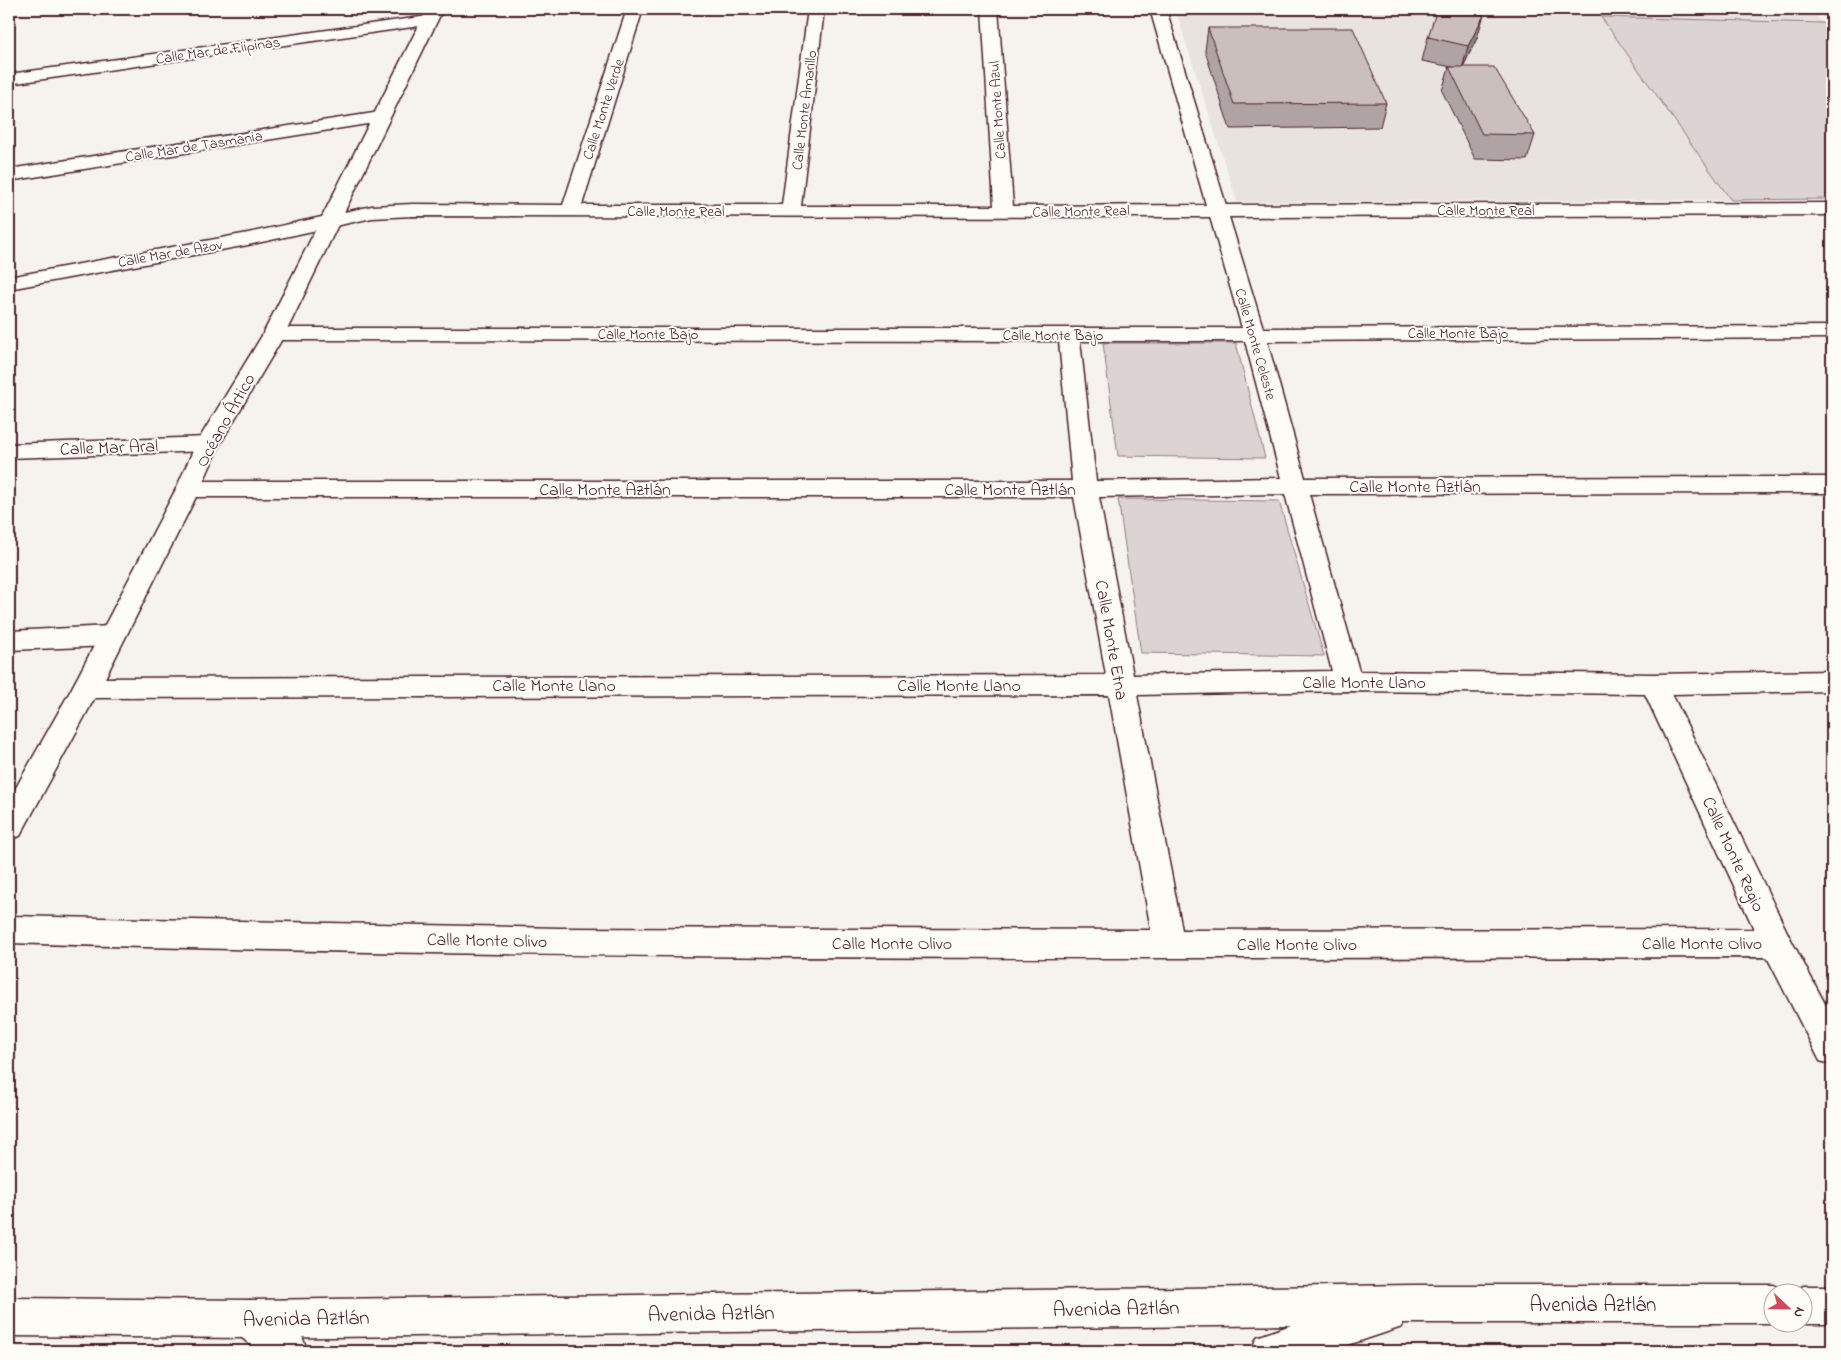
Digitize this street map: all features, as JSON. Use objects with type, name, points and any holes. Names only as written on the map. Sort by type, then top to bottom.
[{"type":"street","name":"Calle Monte Verde","points":[[571,210],[635,9]]},
{"type":"street","name":"Calle Monte Amarillo","points":[[791,212],[816,9]]},
{"type":"street","name":"Calle Monte Azul","points":[[990,9],[1004,212]]},
{"type":"street","name":"Calle Monte Celeste","points":[[1158,9],[1254,334],[1348,681]]},
{"type":"street","name":"Calle Mar de Fiipinas","points":[[9,79],[431,15]]},
{"type":"street","name":"Océano Ártico","points":[[9,827],[86,688],[188,489],[208,444],[274,334],[431,15]]},
{"type":"street","name":"Calle Mar de Tasmania","points":[[9,175],[380,117]]},
{"type":"street","name":"Calle Monte Real","points":[[330,220],[372,212],[413,210],[1004,212],[1832,209]]},
{"type":"street","name":"Calle Mar de Azov","points":[[9,283],[248,239],[330,220]]},
{"type":"street","name":"Calle Monte Bajo","points":[[274,334],[1069,335],[1832,332]]},
{"type":"street","name":"Calle Monte Etna","points":[[1069,335],[1085,489],[1169,944]]},
{"type":"street","name":"Calle Mar Aral","points":[[9,451],[208,444]]},
{"type":"street","name":"Calle Monte Aztlán","points":[[188,489],[1085,489],[1294,486],[1832,485]]},
{"type":"street","points":[[9,641],[111,636]]},
{"type":"street","name":"Calle Monte Llano","points":[[86,688],[1120,685],[1348,681],[1654,684],[1832,682]]},
{"type":"street","name":"Calle Monte Regio","points":[[1654,684],[1776,943],[1832,1050]]},
{"type":"street","name":"Calle Monte Olivo","points":[[9,930],[559,942],[1776,943]]},
{"type":"street","name":"Avenida Aztlán","points":[[9,1318],[250,1319],[1413,1304],[1764,1304]]},
{"type":"street","name":"Avenida Aztlán","points":[[1271,1351],[1413,1304]]},
{"type":"street","points":[[1814,1304],[1832,1304]]},
{"type":"street","points":[[250,1319],[288,1351]]},
{"type":"shaded area","points":[[1175,9],[1809,9],[1823,23],[1601,17],[1731,200],[1237,202]]},
{"type":"shaded area","points":[[1601,17],[1823,23],[1832,32],[1832,199],[1731,200]]},
{"type":"shaded area","points":[[1103,343],[1236,343],[1265,458],[1118,456]]},
{"type":"shaded area","points":[[1118,499],[1279,501],[1324,656],[1141,653]]},
{"type":"building","points":[[1437,9],[1451,9],[1484,15],[1468,46],[1428,37]]},
{"type":"building","points":[[1208,28],[1353,28],[1386,103],[1234,104]]},
{"type":"building","points":[[1449,67],[1494,67],[1535,135],[1482,134]]}]
